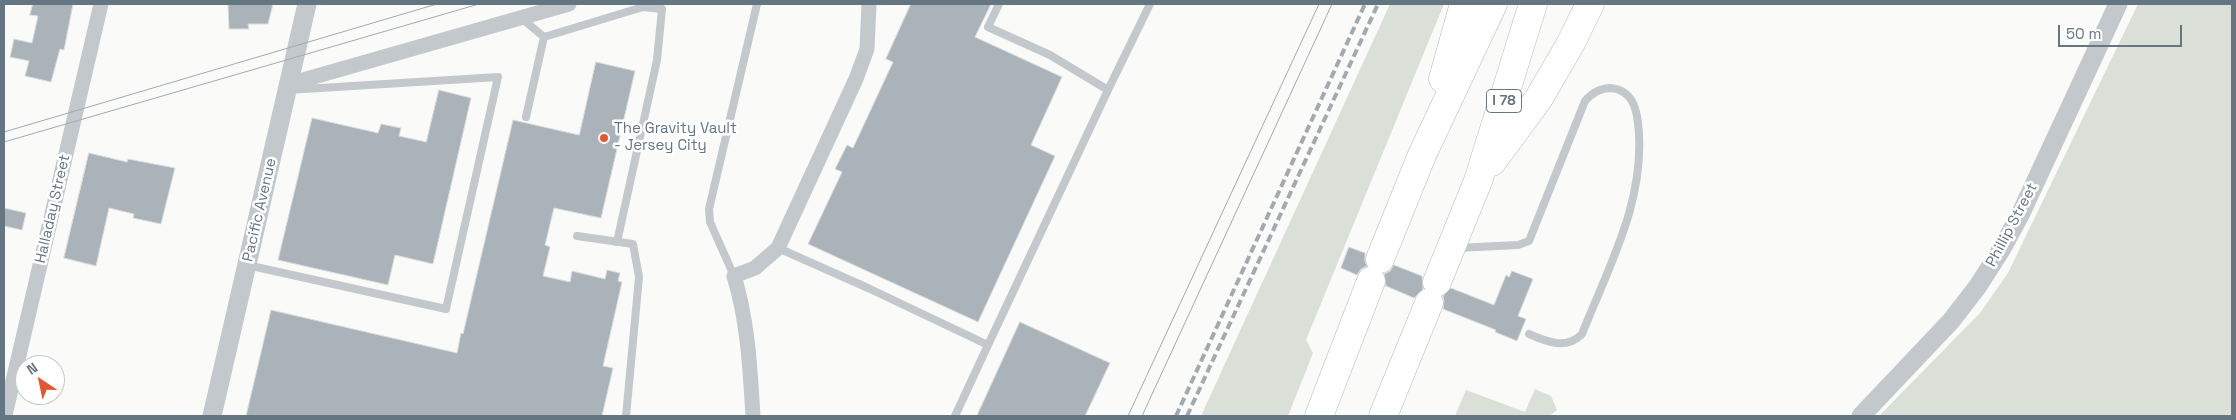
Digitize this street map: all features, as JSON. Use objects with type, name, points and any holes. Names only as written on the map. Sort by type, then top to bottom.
[{"type":"highway","points":[[1422,154],[1464,4]]},
{"type":"highway","points":[[1319,416],[1422,154],[1493,4]]},
{"type":"highway","name":"I 78","points":[[1383,416],[1478,181],[1533,4]]},
{"type":"highway","points":[[1478,181],[1539,98],[1571,43],[1590,4]]},
{"type":"street","name":"Halladay Street","points":[[7,415],[101,4]]},
{"type":"street","name":"Pacific Avenue","points":[[212,416],[307,4]]},
{"type":"street","points":[[288,87],[569,4]]},
{"type":"street","points":[[753,416],[750,360],[744,316],[734,276],[755,268],[778,248],[868,49],[869,4]]},
{"type":"street","name":"Phillip Street","points":[[1861,416],[1951,321],[1978,286],[2001,250],[2020,215],[2118,4]]},
{"type":"lane","points":[[734,276],[710,222],[709,209],[757,4]]},
{"type":"lane","points":[[999,4],[988,27],[1050,55],[1108,90]]},
{"type":"lane","points":[[955,416],[1150,4]]},
{"type":"lane","points":[[544,37],[643,7],[662,9],[657,60],[617,242]]},
{"type":"lane","points":[[520,17],[544,37]]},
{"type":"lane","points":[[526,117],[544,37]]},
{"type":"lane","points":[[247,265],[446,310],[498,77],[288,87]]},
{"type":"lane","points":[[1451,248],[1518,246],[1528,241],[1585,102],[1594,93],[1606,88],[1620,90],[1631,98],[1636,110],[1640,150],[1633,200],[1620,240],[1582,334],[1577,339],[1561,344],[1529,334]]},
{"type":"lane","points":[[577,236],[633,244],[639,277],[626,416]]},
{"type":"lane","points":[[778,248],[988,344]]},
{"type":"shaded area","points":[[1390,4],[1444,4],[1306,340],[1313,353],[1288,416],[1201,416]]},
{"type":"shaded area","points":[[2138,4],[2232,4],[2232,416],[1879,416],[1980,313],[2008,273]]},
{"type":"shaded area","points":[[1535,389],[1551,396],[1557,410],[1549,416],[1455,416],[1466,390],[1525,412]]},
{"type":"building","points":[[33,4],[73,4],[64,50],[60,49],[51,82],[25,76],[29,61],[10,57],[14,39],[32,43],[38,16],[30,15]]},
{"type":"building","points":[[273,4],[268,24],[248,24],[249,29],[229,29],[228,5]]},
{"type":"building","points":[[911,4],[991,4],[975,37],[1062,77],[1031,145],[1055,156],[978,322],[808,244],[842,172],[835,169],[847,145],[853,148],[893,62],[886,59]]},
{"type":"building","points":[[596,62],[635,71],[601,218],[554,208],[545,245],[550,247],[543,276],[570,282],[572,271],[605,279],[607,270],[620,273],[618,281],[622,282],[603,366],[613,368],[602,416],[246,416],[271,310],[457,353],[513,120],[579,135]]},
{"type":"building","points":[[439,90],[471,98],[433,264],[395,255],[388,285],[278,260],[312,118],[378,133],[381,124],[401,128],[399,136],[426,142]]},
{"type":"building","points":[[89,153],[127,162],[128,159],[175,168],[161,224],[133,218],[134,214],[109,208],[96,266],[64,258]]},
{"type":"building","points":[[4,208],[26,213],[22,230],[4,226]]},
{"type":"building","points":[[1349,247],[1365,253],[1367,266],[1361,269],[1357,275],[1341,268]]},
{"type":"building","points":[[1394,265],[1422,276],[1423,289],[1414,298],[1386,286],[1384,274],[1390,271]]},
{"type":"building","points":[[1512,271],[1533,279],[1518,316],[1526,319],[1517,341],[1495,332],[1496,330],[1443,309],[1443,296],[1451,288],[1494,305],[1506,275],[1509,277]]},
{"type":"building","points":[[1020,322],[1110,363],[1085,416],[977,416]]},
{"type":"tram line","points":[[4,132],[437,4]]},
{"type":"tram line","points":[[4,142],[479,4]]},
{"type":"tram line","points":[[1128,416],[1319,4]]},
{"type":"tram line","points":[[1142,416],[1332,4]]},
{"type":"railway","points":[[1176,416],[1365,4]]},
{"type":"railway","points":[[1187,416],[1378,4]]},
{"type":"place","name":"The Gravity Vault - Jersey City","points":[[604,138]]}]
